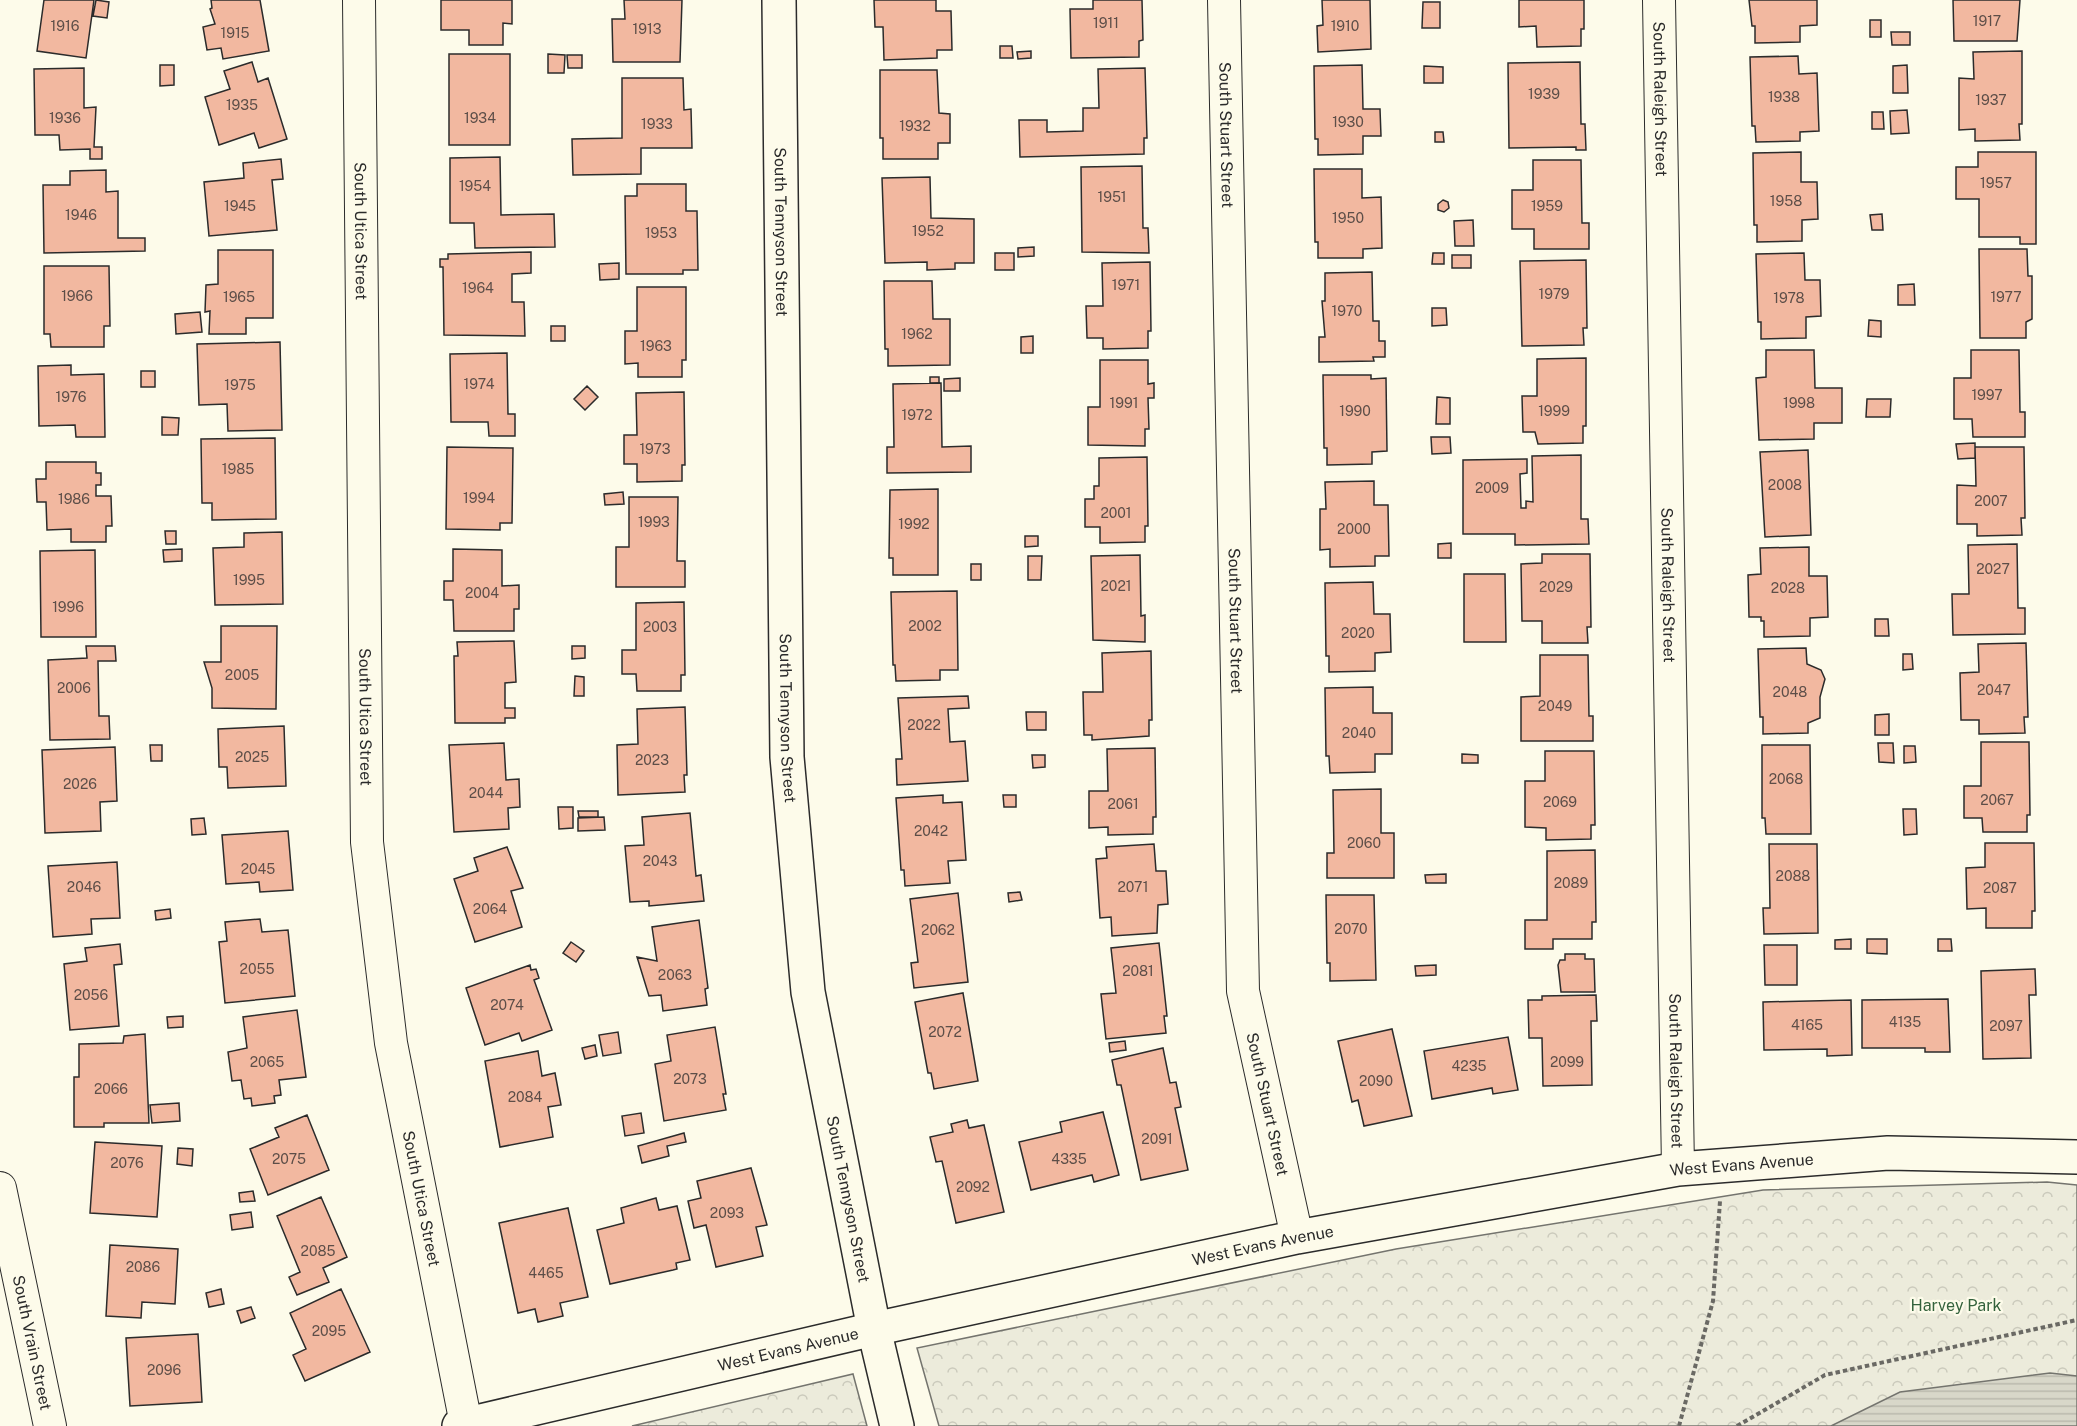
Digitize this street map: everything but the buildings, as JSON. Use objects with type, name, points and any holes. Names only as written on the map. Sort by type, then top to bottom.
[{"type":"main road","name":"South Tennyson Street","points":[[779,0],[787,757],[808,992],[874,1329],[897,1426]]},
{"type":"main road","name":"West Evans Avenue","points":[[463,1425],[874,1329],[1298,1237],[1678,1168],[1888,1154],[2077,1157]]},
{"type":"street","name":"South Utica Street","points":[[359,0],[367,842],[391,1043],[463,1425]]},
{"type":"street","name":"South Stuart Street","points":[[1224,0],[1243,991],[1298,1237]]},
{"type":"street","name":"South Raleigh Street","points":[[1659,0],[1678,1168]]},
{"type":"street","name":"South Vrain Street","points":[[0,1188],[50,1426]]},
{"type":"path","points":[[1679,1426],[1713,1301],[1722,1166]]},
{"type":"path","points":[[1737,1426],[1825,1375],[2077,1320]]},
{"type":"green space","name":"Harvey Park","points":[[2047,1182],[2077,1185],[2077,1426],[939,1426],[917,1348],[1396,1249],[1763,1190]]},
{"type":"green space","points":[[853,1374],[867,1426],[632,1426]]},
{"type":"shaded area","points":[[2050,1373],[2077,1376],[2077,1426],[1831,1426],[1900,1392]]}]
